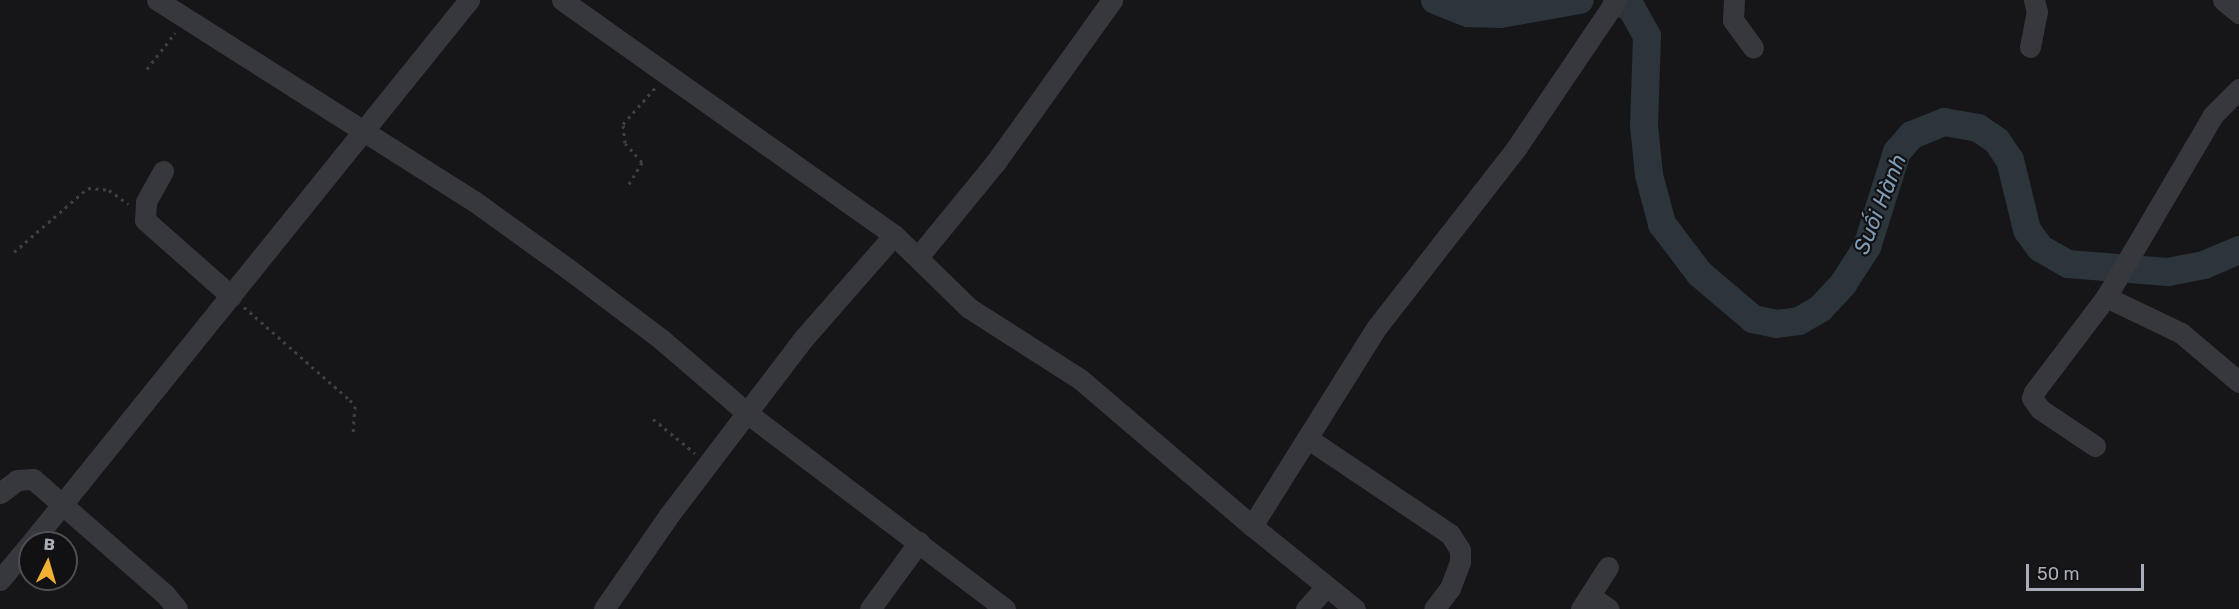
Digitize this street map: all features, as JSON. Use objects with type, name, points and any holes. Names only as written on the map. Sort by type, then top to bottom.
[{"type":"street","points":[[157,0],[474,201],[661,339],[747,413],[920,542],[1005,609]]},
{"type":"street","points":[[40,531],[364,133],[469,0]]},
{"type":"street","points":[[562,0],[894,235],[969,308],[1080,379],[1252,526],[1355,609]]},
{"type":"street","points":[[918,257],[995,163],[1112,0]]},
{"type":"street","points":[[1252,526],[1377,327],[1516,147],[1616,0]]},
{"type":"street","points":[[1734,0],[1733,20],[1753,48]]},
{"type":"street","points":[[2030,47],[2037,12],[2034,0]]},
{"type":"street","points":[[2223,0],[2239,13]]},
{"type":"street","points":[[2095,446],[2040,410],[2032,398],[2106,297],[2213,115],[2239,88]]},
{"type":"street","points":[[162,171],[146,201],[145,219],[231,296]]},
{"type":"street","points":[[604,609],[708,463],[803,339],[894,235]]},
{"type":"street","points":[[2106,297],[2181,333],[2239,382]]},
{"type":"street","points":[[1308,438],[1450,534],[1460,550],[1460,562],[1450,588],[1434,609]]},
{"type":"street","points":[[0,492],[17,480],[33,479],[165,594],[177,609]]},
{"type":"street","points":[[870,609],[920,542]]},
{"type":"street","points":[[0,580],[18,558]]},
{"type":"street","points":[[1584,605],[1608,567]]},
{"type":"street","points":[[1306,609],[1326,587]]},
{"type":"street","points":[[1584,605],[1597,601],[1609,609]]},
{"type":"path","points":[[147,69],[190,20]]},
{"type":"path","points":[[629,184],[642,162],[625,143],[623,124],[666,72]]},
{"type":"path","points":[[14,252],[94,186],[116,194],[145,219]]},
{"type":"path","points":[[231,296],[350,400],[355,406],[352,435]]},
{"type":"path","points":[[653,419],[708,463]]},
{"type":"waterway","name":"Suối Hành","points":[[1435,0],[1468,13],[1500,14],[1580,0]]},
{"type":"waterway","name":"Suối Hành","points":[[1617,0],[1632,9],[1647,36],[1644,125],[1649,175],[1662,224],[1700,274],[1753,319],[1776,324],[1799,321],[1820,309],[1843,284],[1867,247],[1897,152],[1912,135],[1944,122],[1978,128],[1997,141],[2010,160],[2027,230],[2040,248],[2068,264],[2168,272],[2204,265],[2239,250]]}]
